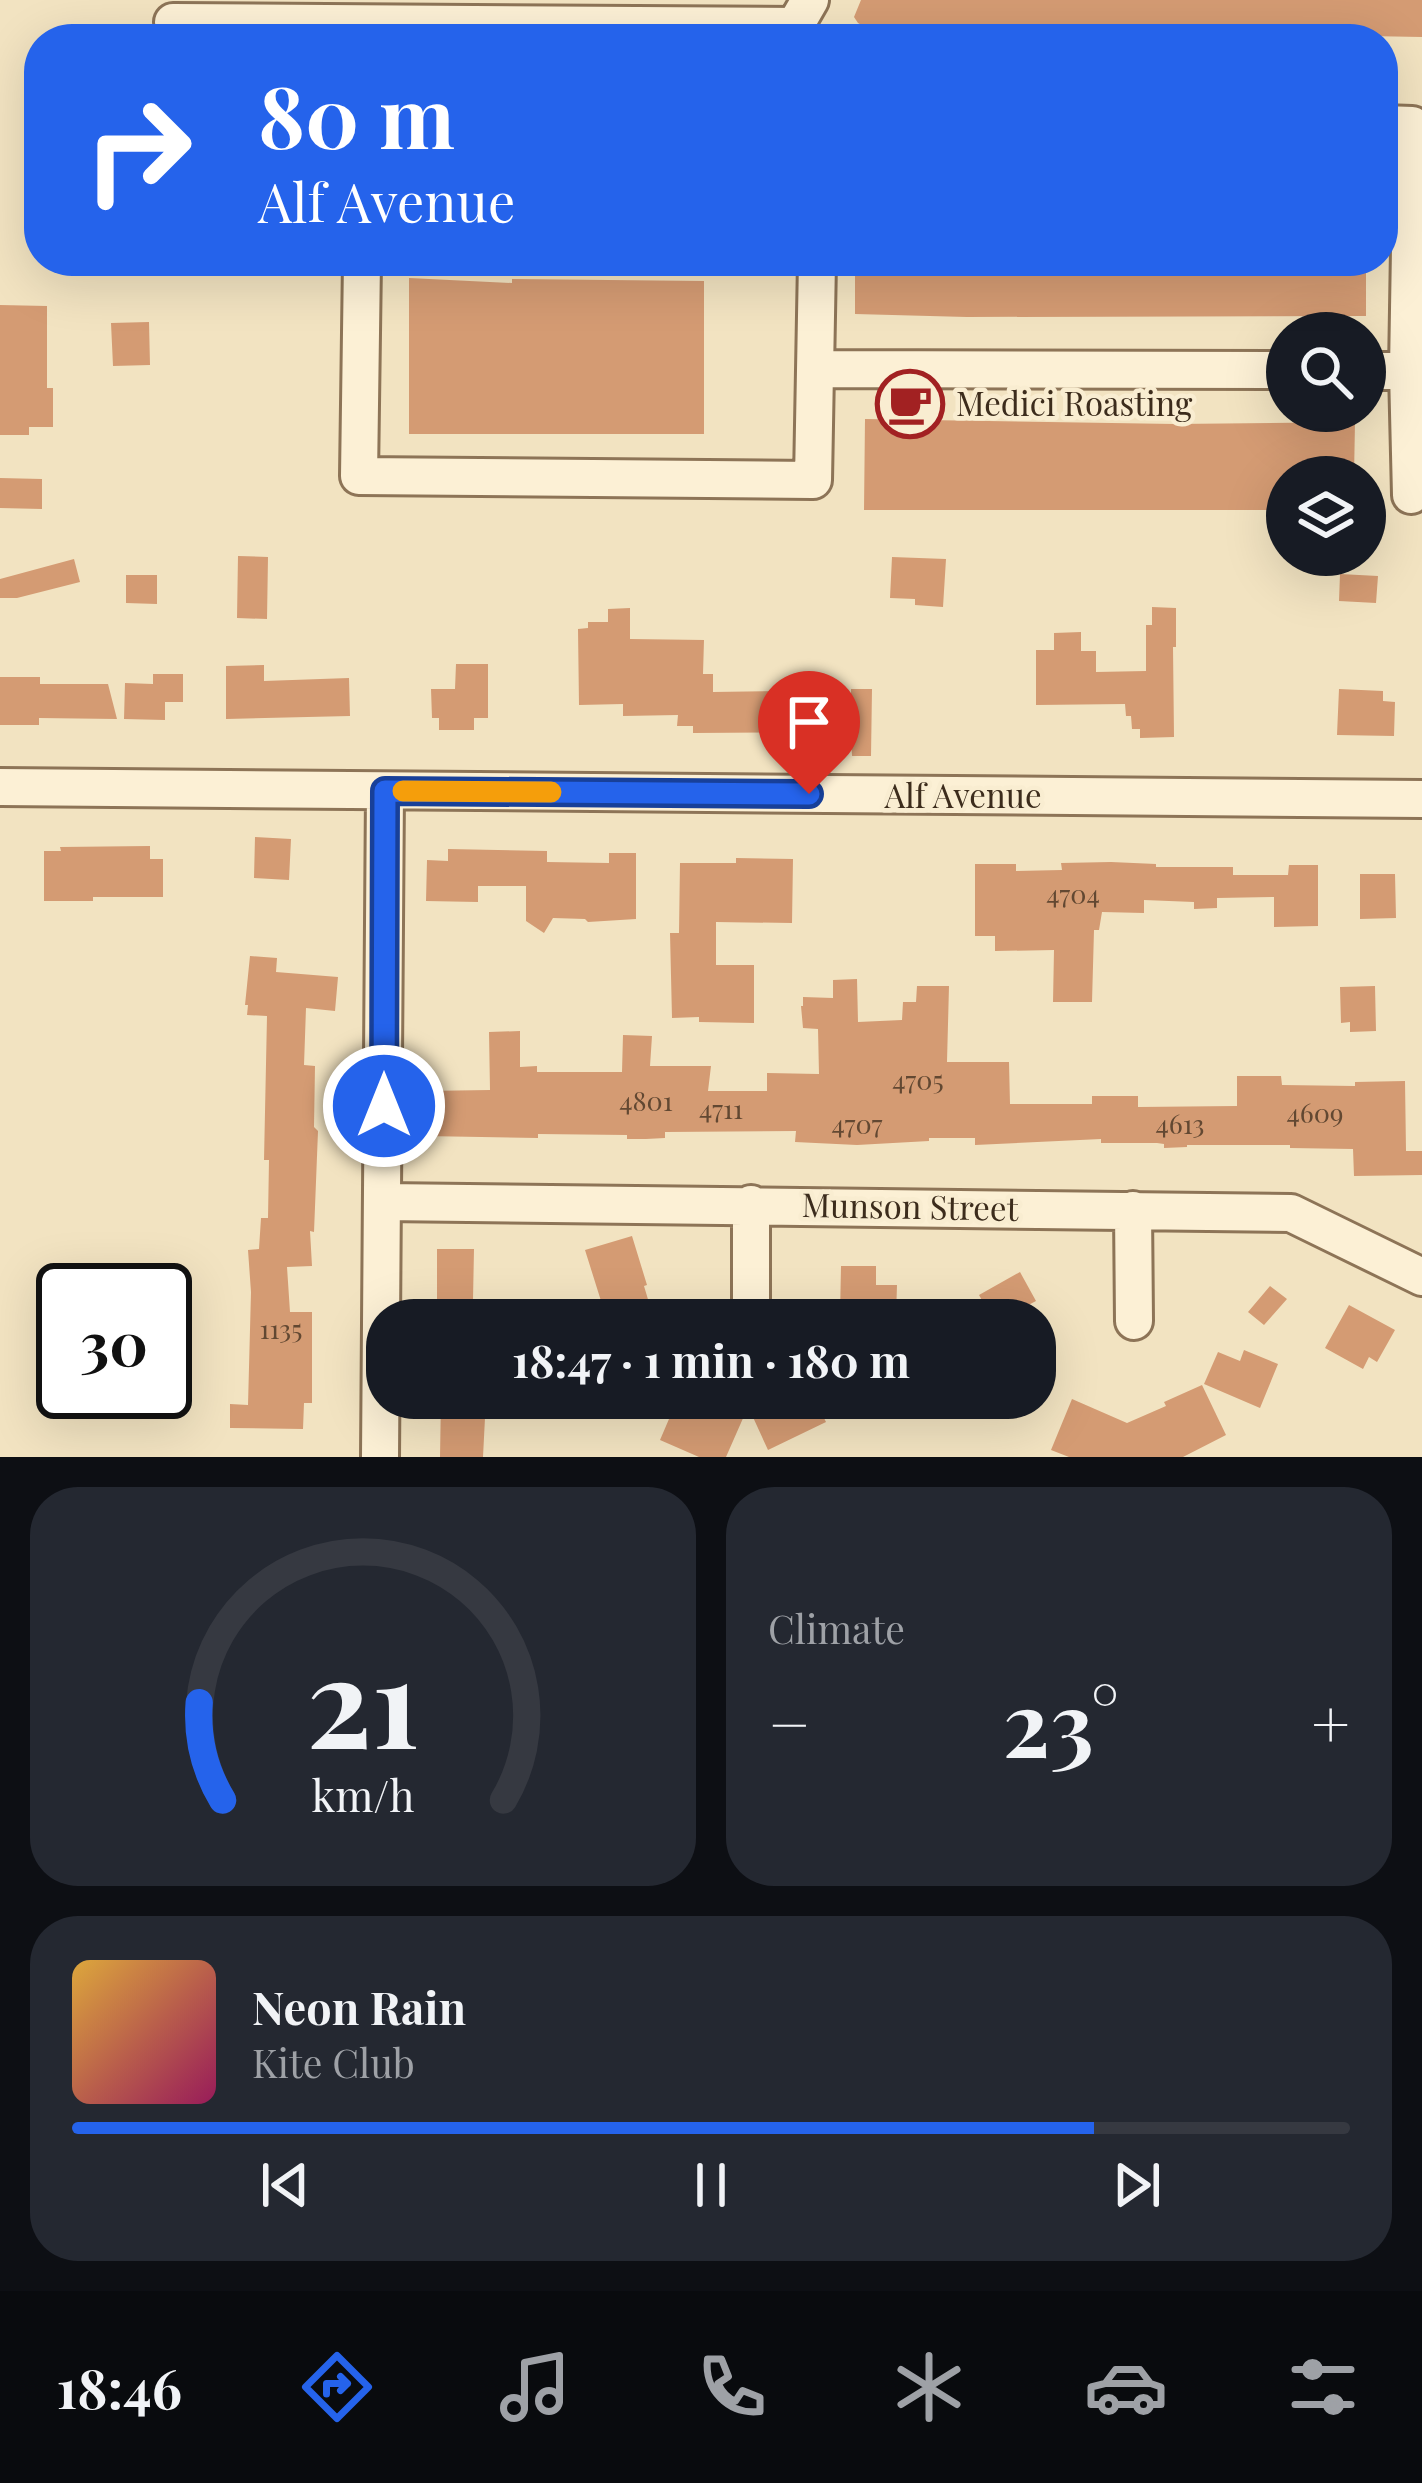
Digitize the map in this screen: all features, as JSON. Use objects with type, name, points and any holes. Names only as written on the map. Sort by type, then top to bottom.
[{"type":"street","points":[[173,22],[484,24]]},
{"type":"street","points":[[1398,124],[1412,124],[1415,371],[1411,495]]},
{"type":"street","points":[[362,276],[359,476],[813,480],[818,276]]},
{"type":"street","points":[[816,369],[1266,370]]},
{"type":"street","name":"Alf Avenue","points":[[0,787],[1422,800]]},
{"type":"street","points":[[380,1457],[385,791]]},
{"type":"street","name":"Munson Street","points":[[383,1202],[1291,1213],[1422,1277]]},
{"type":"street","points":[[751,1204],[751,1299]]},
{"type":"street","points":[[1133,1210],[1134,1321]]},
{"type":"building","points":[[861,0],[1422,0],[1422,37],[1398,37],[1398,24],[860,24],[854,17]]},
{"type":"building","points":[[855,276],[1366,276],[1366,312],[855,314]]},
{"type":"building","points":[[409,278],[512,283],[512,279],[704,281],[704,434],[409,434]]},
{"type":"building","points":[[0,305],[47,306],[47,388],[53,388],[53,427],[29,427],[29,435],[0,435]]},
{"type":"building","points":[[149,322],[150,365],[113,366],[111,323]]},
{"type":"building","points":[[865,419],[1266,423],[1266,432],[1355,432],[1354,456],[1266,456],[1266,510],[864,510]]},
{"type":"building","points":[[0,478],[42,479],[42,509],[0,508]]},
{"type":"building","points":[[238,556],[268,557],[267,619],[237,618]]},
{"type":"building","points":[[892,557],[946,559],[943,607],[890,598]]},
{"type":"building","points":[[74,559],[80,582],[0,598],[0,579]]},
{"type":"building","points":[[126,575],[157,575],[157,604],[126,603]]},
{"type":"building","points":[[1340,576],[1378,576],[1376,603],[1339,601]]},
{"type":"building","points":[[1152,607],[1176,608],[1174,737],[1140,738],[1140,729],[1132,729],[1131,716],[1126,716],[1125,704],[1036,705],[1036,650],[1054,650],[1054,633],[1081,632],[1081,651],[1096,651],[1096,672],[1146,671],[1146,625],[1152,625]]},
{"type":"building","points":[[630,608],[630,639],[704,640],[703,674],[713,674],[713,692],[788,691],[788,702],[851,702],[851,689],[872,689],[871,756],[852,756],[851,737],[815,737],[815,732],[693,733],[693,726],[677,726],[678,715],[623,716],[623,704],[579,705],[578,629],[588,628],[588,622],[608,622],[608,609]]},
{"type":"building","points":[[456,664],[488,664],[488,718],[474,718],[474,730],[439,730],[439,718],[432,718],[431,689],[455,689]]},
{"type":"building","points":[[264,665],[264,681],[349,678],[350,716],[226,719],[226,666]]},
{"type":"building","points":[[153,674],[183,674],[183,702],[165,702],[165,720],[124,719],[125,683],[153,684]]},
{"type":"building","points":[[0,677],[40,677],[40,684],[108,684],[117,719],[39,718],[39,725],[0,725]]},
{"type":"building","points":[[1339,689],[1383,691],[1383,701],[1395,702],[1394,736],[1337,735]]},
{"type":"building","points":[[255,837],[291,839],[289,880],[254,878]]},
{"type":"building","points":[[150,846],[150,859],[163,859],[163,897],[44,901],[44,851]]},
{"type":"building","points":[[448,849],[547,851],[547,862],[609,863],[609,853],[636,853],[636,919],[553,918],[544,933],[526,921],[526,886],[478,886],[478,902],[426,901],[427,860],[448,861]]},
{"type":"building","points":[[736,858],[793,859],[792,923],[716,922],[716,965],[754,965],[754,1023],[672,1018],[670,933],[679,933],[680,863],[736,863]]},
{"type":"building","points":[[1061,863],[1233,867],[1233,875],[1288,875],[1289,865],[1318,865],[1318,926],[1274,927],[1274,897],[1217,898],[1217,908],[1194,909],[1194,902],[1144,900],[1144,913],[1102,912],[1099,930],[1094,930],[1092,1002],[1053,1002],[1054,950],[995,951],[995,936],[975,936],[975,864],[1016,864],[1016,871],[1062,870]]},
{"type":"building","points":[[1360,874],[1395,874],[1396,918],[1360,919]]},
{"type":"building","points":[[250,956],[277,958],[276,972],[338,977],[335,1011],[306,1008],[304,1065],[315,1066],[314,1127],[318,1131],[312,1266],[287,1267],[290,1312],[312,1312],[312,1403],[304,1403],[303,1429],[230,1428],[230,1404],[248,1405],[248,1250],[259,1249],[261,1218],[268,1218],[269,1160],[264,1160],[267,1016],[247,1015]]},
{"type":"building","points":[[857,979],[858,1022],[902,1020],[903,1002],[916,1002],[917,986],[949,986],[947,1062],[1009,1062],[1010,1104],[1092,1104],[1092,1096],[1138,1096],[1138,1107],[1237,1106],[1237,1076],[1281,1076],[1282,1085],[1405,1081],[1406,1151],[1422,1151],[1422,1175],[1354,1176],[1353,1149],[1290,1145],[1164,1148],[1164,1144],[1101,1143],[1101,1139],[975,1145],[975,1138],[929,1138],[857,1145],[795,1142],[796,1131],[665,1132],[665,1138],[646,1139],[627,1139],[627,1135],[424,1136],[424,1091],[490,1090],[489,1032],[520,1031],[520,1067],[537,1066],[537,1072],[622,1072],[623,1035],[652,1036],[650,1066],[711,1066],[708,1091],[767,1091],[767,1073],[819,1074],[818,1029],[803,1028],[803,997],[833,998],[833,980]]},
{"type":"building","points":[[1375,986],[1376,1031],[1350,1032],[1350,1022],[1341,1023],[1340,987]]},
{"type":"building","points":[[632,1236],[648,1299],[600,1299],[585,1250]]},
{"type":"building","points":[[437,1249],[474,1249],[473,1299],[437,1299]]},
{"type":"building","points":[[841,1266],[876,1266],[876,1285],[897,1285],[897,1299],[840,1299]]},
{"type":"building","points":[[1020,1272],[1035,1299],[981,1299],[979,1295]]},
{"type":"building","points":[[1270,1286],[1287,1299],[1264,1325],[1248,1312]]},
{"type":"building","points":[[1349,1305],[1395,1330],[1377,1362],[1369,1357],[1363,1369],[1325,1348]]},
{"type":"building","points":[[1244,1350],[1278,1364],[1260,1408],[1204,1384],[1218,1352],[1240,1361]]},
{"type":"building","points":[[1202,1385],[1226,1435],[1183,1457],[1069,1457],[1051,1450],[1072,1399],[1127,1423]]},
{"type":"building","points":[[441,1419],[485,1419],[483,1457],[440,1457]]},
{"type":"building","points":[[669,1419],[743,1419],[726,1457],[699,1457],[660,1440]]},
{"type":"building","points":[[754,1419],[824,1419],[826,1422],[768,1450]]},
{"type":"slow traffic","points":[[403,791],[551,792]]},
{"type":"place","name":"Medici Roasting","points":[[910,404]]},
{"type":"route","points":[[384,1106],[385,791],[809,794]]}]
